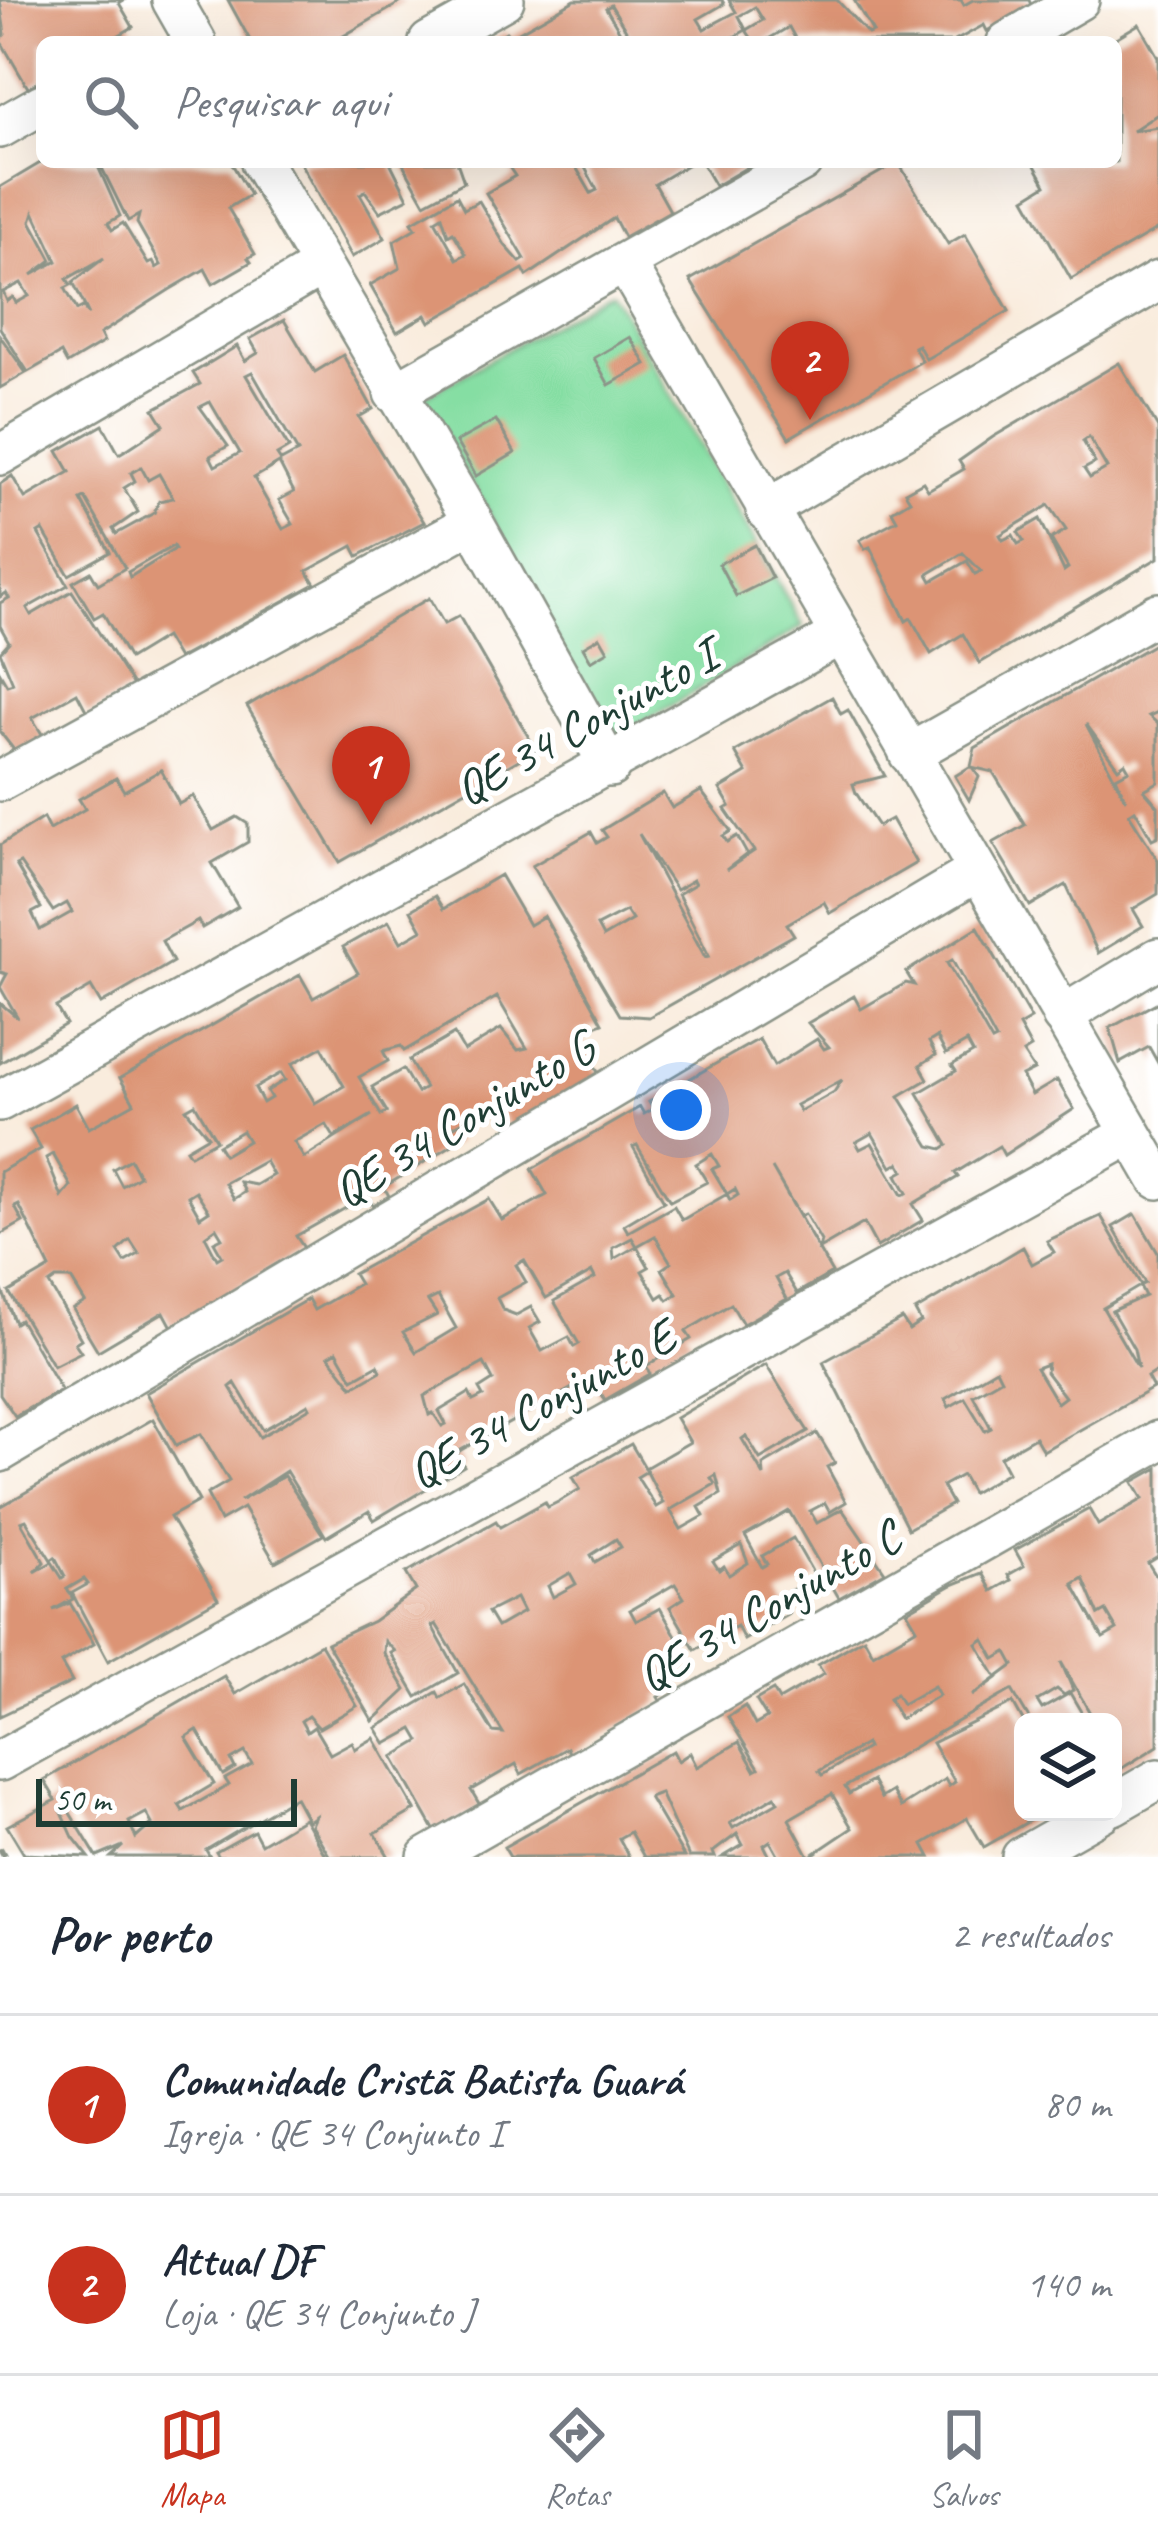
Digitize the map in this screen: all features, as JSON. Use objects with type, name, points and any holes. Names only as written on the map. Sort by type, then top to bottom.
[{"type":"street","points":[[440,36],[504,0]]},
{"type":"street","points":[[1017,36],[1079,0]]},
{"type":"street","points":[[0,128],[36,107]]},
{"type":"street","points":[[265,168],[610,767]]},
{"type":"street","points":[[394,393],[792,168]]},
{"type":"street","points":[[626,265],[1158,1179]]},
{"type":"street","points":[[0,455],[320,267]]},
{"type":"street","points":[[766,509],[1158,281]]},
{"type":"street","points":[[0,781],[473,522]]},
{"type":"street","points":[[909,754],[1158,613]]},
{"type":"street","name":"QE 34 Conjunto I","points":[[0,1101],[610,767],[840,635]]},
{"type":"street","name":"QE 34 Conjunto G","points":[[0,1452],[978,871]]},
{"type":"street","points":[[1062,1016],[1158,958]]},
{"type":"street","name":"QE 34 Conjunto E","points":[[0,1761],[1131,1134]]},
{"type":"street","name":"QE 34 Conjunto C","points":[[428,1857],[1158,1441]]},
{"type":"street","points":[[1122,1800],[1158,1779]]},
{"type":"street","points":[[1022,1857],[1085,1821]]},
{"type":"path","points":[[0,1848],[5,1857]]},
{"type":"green space","points":[[611,291],[803,626],[608,744],[531,589],[423,397]]},
{"type":"building","points":[[0,0],[124,0],[119,3],[133,27],[117,36],[36,36],[36,83],[28,88],[0,40],[5,34]]},
{"type":"building","points":[[228,0],[405,0],[343,36],[248,36]]},
{"type":"building","points":[[575,0],[722,0],[724,4],[698,19],[704,29],[736,12],[729,0],[837,0],[868,34],[873,32],[854,0],[961,0],[964,5],[973,0],[1029,0],[1031,5],[987,31],[984,25],[964,36],[794,36],[789,27],[773,36],[750,36],[746,30],[736,36],[629,36],[611,5],[606,8],[622,36],[512,36]],"holes":[[[755,7],[763,20],[746,30],[739,16]]]},
{"type":"building","points":[[1139,24],[1158,57],[1158,114],[1132,131],[1158,127],[1158,229],[1071,279],[1025,198],[1046,185],[1036,168],[1122,168],[1119,36]]},
{"type":"building","points":[[36,166],[99,168],[120,216],[108,223],[112,230],[123,223],[148,264],[153,262],[156,268],[161,265],[137,223],[139,215],[128,221],[102,168],[234,168],[250,195],[228,208],[255,254],[248,258],[251,262],[213,284],[205,269],[100,334],[104,342],[67,364],[61,353],[28,372],[0,328],[0,187]],"holes":[[[34,212],[57,261],[32,275],[52,260],[31,221]],[[104,258],[73,282],[89,315],[83,307],[77,310],[65,288],[71,285],[67,279]],[[21,283],[29,296],[16,303],[13,297],[7,301],[3,292]]]},
{"type":"building","points":[[303,168],[393,168],[408,198],[380,212],[365,191],[360,194],[385,238],[352,257]]},
{"type":"building","points":[[405,168],[459,168],[464,182],[425,203]]},
{"type":"building","points":[[510,168],[576,168],[591,193],[597,190],[585,168],[682,168],[655,184],[670,211],[624,237],[614,218],[527,276],[523,269],[430,322],[426,315],[397,332],[370,285],[400,268],[394,241],[416,228],[412,222],[457,196],[464,209],[479,201],[505,245],[520,262],[525,259],[486,193],[515,176]],"holes":[[[442,216],[448,235],[453,232],[466,254],[457,259],[435,220]]]},
{"type":"building","points":[[704,168],[746,168],[715,186]]},
{"type":"building","points":[[887,168],[902,168],[948,244],[965,234],[1009,311],[926,359],[918,345],[914,347],[922,361],[789,438],[690,280]]},
{"type":"building","points":[[284,320],[315,372],[343,355],[373,409],[359,417],[424,522],[358,556],[353,546],[307,571],[315,584],[178,659],[165,637],[129,659],[103,613],[94,618],[73,582],[91,572],[98,584],[125,568],[85,498],[81,500],[110,552],[69,575],[43,530],[38,533],[68,585],[27,608],[31,615],[72,591],[134,687],[88,714],[77,693],[32,718],[45,739],[18,755],[0,732],[0,673],[7,685],[13,683],[0,652],[9,642],[0,626],[0,603],[9,598],[6,593],[0,597],[0,484],[12,476],[25,498],[70,472],[58,451],[103,425],[119,454],[164,425],[154,409],[200,384],[193,373],[237,346],[245,361],[258,353],[250,339]],"holes":[[[252,372],[298,452],[281,461],[277,455],[289,448],[246,375]],[[210,402],[240,453],[215,466],[210,456],[228,446],[200,407]],[[279,463],[294,492],[279,500],[293,524],[283,529],[254,478]],[[141,467],[148,480],[159,474],[173,498],[159,501],[154,513],[116,534],[113,529],[138,512],[124,488],[135,481],[131,473]],[[173,546],[175,549],[130,577],[128,572]]]},
{"type":"building","points":[[0,336],[26,373],[0,388]]},
{"type":"building","points":[[630,337],[646,364],[609,385],[594,358]]},
{"type":"building","points":[[1119,363],[1158,428],[1158,558],[980,663],[963,634],[931,654],[911,618],[906,621],[870,547],[865,549],[860,540],[897,520],[892,511],[910,500],[905,492],[923,482],[928,490],[964,469],[959,461]],"holes":[[[1089,437],[1107,468],[1090,478],[1084,469],[1095,463],[1083,441]],[[1049,505],[1066,530],[1051,539],[1068,568],[1064,571],[1040,519],[1018,532],[1024,541],[1018,544],[1013,535],[1003,540],[1000,535]],[[963,553],[981,571],[975,574],[967,561],[932,581],[928,574]]]},
{"type":"building","points":[[496,420],[515,453],[476,476],[456,442]]},
{"type":"building","points":[[755,545],[772,578],[736,596],[719,564]]},
{"type":"building","points":[[429,598],[444,624],[459,616],[536,750],[340,862],[247,706]]},
{"type":"building","points":[[600,637],[608,651],[591,661],[583,647]]},
{"type":"building","points":[[1158,642],[1158,712],[1149,716],[1158,724],[1158,782],[1144,790],[1158,806],[1158,836],[1152,839],[1135,810],[1129,814],[1158,860],[1158,894],[1133,909],[1143,926],[1098,953],[1066,885],[1030,906],[993,843],[1025,825],[993,772],[972,767],[979,777],[969,800],[955,776],[971,766],[975,748]],"holes":[[[1086,724],[1118,768],[1125,763],[1129,770],[1116,777],[1126,800]]]},
{"type":"building","points":[[832,697],[841,714],[848,710],[885,776],[853,784],[856,793],[878,826],[891,819],[916,863],[830,913],[824,902],[787,924],[794,935],[649,1017],[620,1015],[532,866],[591,832],[597,843],[607,837],[602,830],[663,793],[672,808],[701,791],[731,831],[723,836],[727,842],[737,836],[747,854],[726,870],[754,851],[725,809],[730,806],[720,789],[747,773],[735,752]],"holes":[[[639,834],[676,890],[693,880],[695,884],[678,894],[709,956],[705,957]],[[626,911],[632,920],[603,937],[597,926]]]},
{"type":"building","points":[[161,770],[179,804],[193,796],[213,830],[237,817],[248,824],[248,842],[212,863],[238,907],[202,928],[198,921],[162,941],[173,962],[101,1004],[91,987],[56,1007],[66,1024],[0,1063],[0,1003],[18,1018],[0,987],[7,974],[0,972],[0,845],[43,818],[49,830],[85,809],[79,799],[116,778],[124,791]],"holes":[[[20,863],[53,911],[67,903],[72,912],[40,930],[32,913],[41,908],[16,865]]]},
{"type":"building","points":[[500,875],[529,925],[544,916],[603,1023],[577,1033],[601,1078],[510,1129],[495,1103],[449,1129],[457,1142],[384,1187],[389,1196],[373,1205],[367,1196],[296,1236],[304,1248],[172,1327],[164,1312],[98,1351],[73,1309],[85,1302],[71,1279],[56,1279],[49,1284],[81,1339],[75,1343],[81,1352],[53,1366],[9,1292],[50,1268],[19,1205],[15,1207],[23,1222],[0,1235],[0,1172],[41,1149],[30,1130],[76,1104],[89,1128],[134,1103],[120,1078],[300,975],[313,998],[358,973],[343,947],[389,921],[401,942],[422,930],[411,910],[435,896],[443,909]],"holes":[[[497,997],[527,1048],[518,1050],[501,1029],[464,1051],[454,1034],[409,1060],[425,1088],[417,1093],[403,1069],[372,1087],[387,1112],[381,1115],[359,1077],[388,1061],[383,1051],[401,1046],[404,1051]],[[322,1047],[344,1086],[315,1103],[292,1064]],[[281,1073],[285,1080],[267,1091],[271,1098],[263,1103],[255,1088]],[[195,1104],[216,1140],[190,1155],[186,1149],[208,1136],[186,1109]],[[372,1115],[304,1158],[294,1142],[326,1124],[334,1137]],[[242,1131],[248,1141],[224,1155],[218,1145]],[[53,1154],[71,1186],[62,1197],[46,1158]],[[130,1159],[139,1176],[122,1186],[113,1169]],[[265,1161],[273,1175],[256,1185],[240,1182],[245,1192],[234,1199],[225,1183]],[[196,1191],[209,1211],[200,1217],[188,1196]],[[216,1228],[222,1238],[214,1242],[222,1256],[217,1259],[205,1236]],[[130,1240],[139,1254],[125,1262],[118,1251]]]},
{"type":"building","points":[[978,927],[1031,1019],[1019,1026],[1031,1048],[1023,1053],[1034,1070],[1022,1076],[1032,1095],[1057,1080],[1074,1109],[1004,1155],[999,1146],[955,1173],[958,1177],[913,1204],[923,1220],[877,1247],[864,1223],[819,1249],[821,1241],[772,1168],[832,1273],[797,1293],[785,1273],[776,1278],[787,1299],[743,1324],[731,1304],[686,1331],[691,1339],[646,1366],[650,1374],[605,1400],[592,1377],[461,1450],[457,1453],[464,1466],[374,1520],[369,1511],[326,1537],[286,1471],[240,1501],[284,1476],[323,1535],[275,1562],[243,1508],[220,1521],[207,1494],[229,1481],[201,1434],[176,1445],[146,1393],[308,1299],[314,1310],[359,1284],[353,1274],[489,1199],[502,1220],[547,1195],[532,1169],[640,1107],[644,1114],[653,1109],[649,1102],[759,1039],[774,1066],[817,1039],[824,1049],[829,1047],[808,1023],[854,996],[861,1009],[906,983],[914,985],[906,972]],"holes":[[[952,960],[996,1040],[992,1042],[947,963]],[[937,1037],[946,1054],[967,1042],[973,1053],[952,1065],[956,1071],[918,1093],[948,1145],[942,1149],[930,1146],[899,1096],[928,1079],[920,1065],[936,1055],[929,1042]],[[842,1080],[834,1092],[800,1111],[796,1105]],[[872,1133],[892,1167],[899,1163],[904,1171],[897,1175],[907,1193],[902,1195],[872,1143],[860,1149],[856,1142]],[[637,1145],[670,1201],[707,1182],[696,1164],[712,1154],[719,1166],[712,1169],[727,1194],[682,1220],[674,1206],[628,1232],[624,1225],[664,1201],[633,1147]],[[655,1236],[671,1263],[662,1269],[677,1294],[668,1300],[664,1294],[658,1298],[642,1271],[649,1267],[637,1246]],[[632,1238],[637,1246],[614,1259],[613,1248]],[[524,1260],[546,1298],[592,1272],[595,1278],[554,1301],[579,1344],[574,1347],[569,1337],[542,1351],[529,1328],[540,1322],[531,1307],[516,1315],[503,1310],[497,1298],[526,1282],[516,1265]],[[438,1296],[456,1328],[416,1352],[403,1332],[437,1315],[428,1301]],[[337,1351],[353,1379],[378,1365],[381,1371],[353,1387],[329,1356]],[[484,1363],[493,1380],[479,1389],[483,1396],[473,1401],[469,1393],[439,1411],[446,1424],[442,1426],[433,1413],[429,1415],[424,1396]],[[235,1383],[263,1430],[308,1404],[310,1408],[260,1437],[230,1387]]]},
{"type":"building","points":[[1158,1002],[1158,1063],[1149,1047],[1120,1063],[1110,1028]]},
{"type":"building","points":[[1135,1214],[1158,1253],[1158,1370],[1147,1377],[1153,1388],[1043,1451],[1035,1437],[1000,1457],[1008,1472],[972,1493],[962,1475],[942,1486],[952,1504],[908,1529],[823,1362],[902,1319],[909,1330],[921,1322],[915,1311],[1023,1247],[1032,1264],[1054,1252],[1047,1241],[1101,1216],[1141,1285],[1145,1283],[1113,1227]],"holes":[[[1140,1286],[1145,1296],[1112,1311],[1134,1349],[1138,1368],[1103,1308]],[[1047,1364],[1046,1372],[1065,1397],[1057,1403],[1036,1368]],[[996,1369],[1001,1379],[973,1395],[991,1428],[985,1431],[965,1398],[949,1407],[945,1399]]]},
{"type":"building","points":[[0,1285],[15,1323],[20,1320],[61,1390],[15,1416],[0,1394]]},
{"type":"building","points":[[766,1365],[808,1431],[760,1459],[746,1436],[742,1439],[764,1476],[763,1465],[817,1433],[835,1463],[827,1467],[846,1502],[830,1512],[825,1503],[810,1511],[817,1523],[842,1509],[885,1572],[839,1598],[789,1511],[745,1536],[762,1567],[767,1564],[762,1556],[793,1538],[816,1578],[779,1596],[789,1614],[744,1640],[737,1626],[695,1650],[670,1607],[684,1598],[675,1584],[630,1610],[636,1621],[660,1608],[686,1653],[671,1661],[676,1668],[664,1675],[672,1689],[658,1697],[661,1702],[570,1755],[567,1748],[521,1774],[516,1764],[471,1790],[481,1807],[436,1833],[393,1757],[420,1741],[413,1729],[386,1744],[376,1728],[437,1692],[440,1698],[464,1684],[493,1732],[503,1733],[436,1624],[432,1626],[458,1673],[417,1697],[391,1653],[395,1651],[385,1641],[384,1653],[406,1690],[373,1721],[327,1643],[373,1621],[416,1590],[406,1573],[496,1521],[500,1527],[545,1502],[548,1507],[560,1501],[580,1489],[573,1477],[631,1444],[645,1468],[690,1442],[676,1418]],"holes":[[[647,1471],[663,1503],[656,1507],[637,1477]],[[716,1475],[721,1494],[699,1507],[704,1516],[681,1529],[670,1510],[715,1484],[711,1478]],[[616,1539],[621,1547],[595,1562],[591,1555]],[[741,1545],[748,1563],[729,1575],[713,1561]],[[570,1573],[576,1584],[553,1597],[548,1586]],[[516,1598],[523,1612],[497,1627],[488,1612]]]},
{"type":"building","points":[[153,1419],[199,1501],[170,1517],[218,1599],[108,1661],[72,1593],[88,1584],[84,1579],[67,1589],[73,1599],[53,1610],[70,1603],[94,1644],[61,1663],[72,1682],[0,1716],[0,1507]],"holes":[[[26,1520],[51,1560],[55,1557],[65,1576],[52,1562],[35,1572],[44,1562],[21,1522]]]},
{"type":"building","points":[[1158,1468],[1158,1557],[1148,1563],[1158,1579],[1158,1746],[1122,1768],[1122,1713],[1090,1713],[1061,1662],[1073,1690],[1064,1695],[1057,1689],[1037,1701],[1042,1709],[1070,1693],[1082,1713],[1026,1713],[1012,1690],[845,1787],[849,1794],[872,1781],[881,1798],[892,1791],[901,1807],[945,1779],[949,1786],[955,1782],[932,1743],[1013,1703],[1019,1713],[1014,1713],[1014,1821],[1029,1821],[984,1847],[967,1818],[923,1844],[930,1857],[809,1857],[852,1828],[832,1794],[789,1819],[808,1854],[804,1857],[779,1857],[770,1841],[764,1845],[770,1857],[723,1857],[743,1845],[737,1834],[713,1852],[715,1857],[689,1857],[660,1793],[649,1797],[684,1857],[644,1857],[630,1832],[619,1838],[629,1857],[510,1857],[504,1847],[673,1751],[678,1761],[690,1753],[697,1767],[739,1742],[755,1770],[759,1768],[728,1717],[745,1706],[755,1725],[767,1718],[756,1700],[773,1690],[779,1700],[824,1674],[818,1665],[864,1638],[873,1654],[917,1628],[907,1611],[982,1573],[992,1591],[1024,1566],[1015,1550],[1089,1509],[1098,1525],[1143,1499],[1133,1482]],"holes":[[[1083,1578],[1099,1615],[1106,1611],[1117,1630],[1103,1638],[1073,1584]],[[984,1639],[995,1659],[1007,1652],[1014,1665],[997,1678],[977,1644]],[[934,1686],[939,1695],[900,1719],[889,1698],[896,1694],[902,1704]],[[865,1744],[867,1748],[822,1775],[819,1771]],[[775,1796],[778,1802],[733,1828],[730,1823]]]},
{"type":"building","points":[[321,1644],[357,1706],[319,1728],[308,1716],[301,1721],[307,1732],[314,1727],[330,1754],[352,1742],[355,1749],[374,1738],[415,1810],[375,1833],[389,1857],[330,1857],[311,1825],[315,1816],[308,1821],[295,1797],[206,1850],[210,1857],[111,1857],[123,1846],[97,1857],[65,1805],[60,1808],[73,1837],[89,1857],[24,1854],[7,1826],[56,1800],[44,1780],[224,1676],[235,1694]],"holes":[[[197,1730],[223,1775],[235,1768],[231,1760],[245,1752],[252,1764],[225,1779],[229,1785],[183,1811],[179,1805],[214,1784],[186,1737]],[[146,1813],[152,1824],[136,1838],[129,1822]]]},
{"type":"building","points":[[304,1818],[326,1857],[219,1857],[216,1852],[254,1831],[261,1844]]},
{"type":"place","name":"Attual DF","points":[[810,420]]},
{"type":"place","name":"Comunidade Cristã Batista Guará","points":[[371,825]]}]
